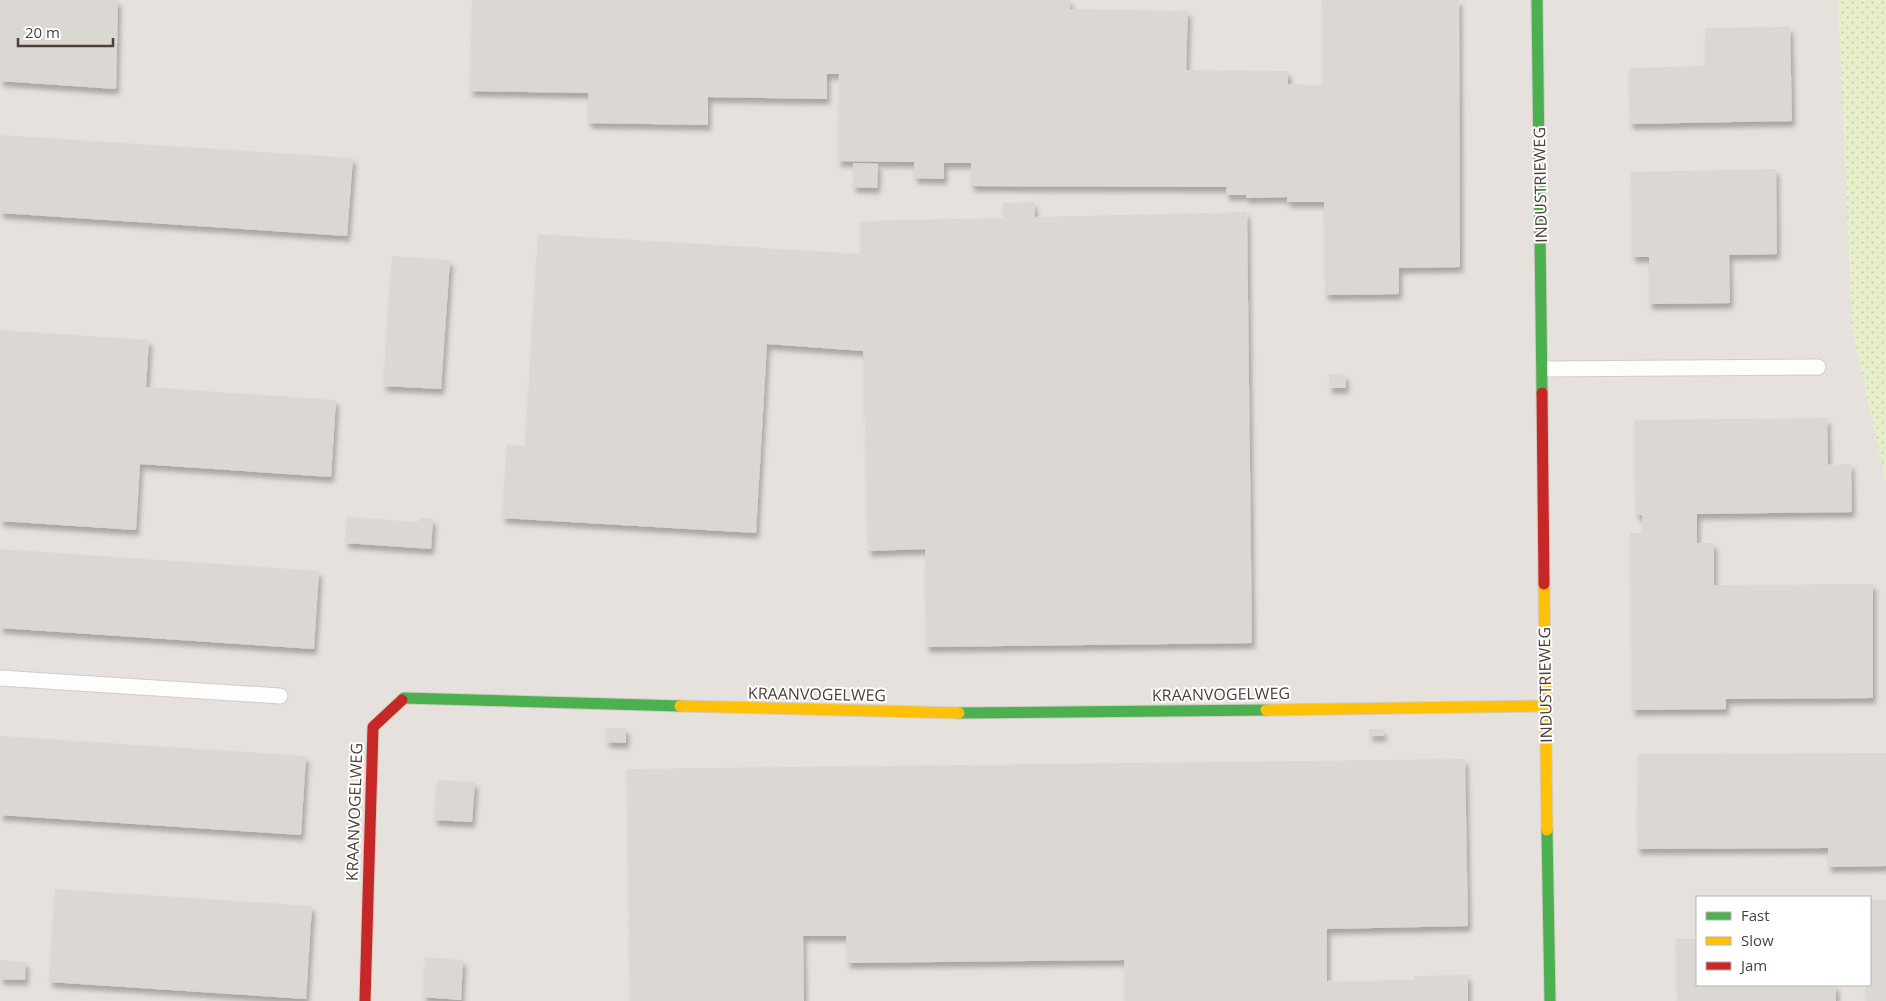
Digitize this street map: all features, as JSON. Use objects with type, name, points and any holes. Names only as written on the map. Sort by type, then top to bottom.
[{"type":"street","name":"INDUSTRIEWEG","points":[[1537,0],[1550,1001]]},
{"type":"street","name":"KRAANVOGELWEG","points":[[365,1001],[373,727],[404,698],[982,714],[1545,706]]},
{"type":"lane","points":[[1543,369],[1818,368]]},
{"type":"lane","points":[[0,678],[280,696]]},
{"type":"shaded area","points":[[0,0],[1886,0],[1886,1001],[0,1001]]},
{"type":"green space","points":[[1838,0],[1886,0],[1886,483],[1852,329]]},
{"type":"building","points":[[0,0],[118,0],[116,89],[0,81]]},
{"type":"building","points":[[472,0],[1070,0],[1070,9],[1188,11],[1186,70],[1288,71],[1288,84],[1323,85],[1322,0],[1459,0],[1460,267],[1399,268],[1399,294],[1325,295],[1324,202],[1287,202],[1287,197],[1246,198],[1246,195],[1226,195],[1226,187],[971,186],[971,163],[944,163],[944,179],[914,178],[914,162],[838,161],[839,74],[827,74],[827,99],[708,97],[708,125],[588,123],[588,93],[470,91]]},
{"type":"building","points":[[1790,27],[1792,121],[1630,124],[1629,68],[1705,66],[1705,28]]},
{"type":"building","points":[[0,135],[353,158],[347,236],[0,213]]},
{"type":"building","points":[[853,163],[878,164],[877,188],[853,187]]},
{"type":"building","points":[[1776,169],[1777,254],[1729,255],[1730,303],[1649,304],[1649,257],[1632,257],[1631,172]]},
{"type":"building","points":[[1034,202],[1035,217],[1247,212],[1252,643],[926,647],[925,549],[868,551],[863,351],[767,344],[756,533],[502,518],[507,445],[525,446],[538,234],[861,254],[860,221],[1003,218],[1003,203]]},
{"type":"building","points":[[392,256],[450,260],[441,389],[383,386]]},
{"type":"building","points":[[0,330],[149,340],[146,387],[336,400],[331,477],[140,464],[136,530],[0,521]]},
{"type":"building","points":[[1329,374],[1345,374],[1346,388],[1329,388]]},
{"type":"building","points":[[1827,418],[1828,465],[1851,464],[1852,512],[1697,514],[1697,543],[1714,543],[1714,585],[1873,584],[1873,698],[1726,699],[1726,709],[1632,710],[1630,533],[1642,533],[1642,515],[1636,515],[1634,420]]},
{"type":"building","points":[[347,517],[417,522],[419,518],[433,519],[431,549],[345,543]]},
{"type":"building","points":[[0,549],[319,571],[314,649],[0,628]]},
{"type":"building","points":[[606,728],[626,728],[626,743],[606,742]]},
{"type":"building","points":[[1369,729],[1383,729],[1384,736],[1370,736]]},
{"type":"building","points":[[0,736],[306,756],[301,835],[0,815]]},
{"type":"building","points":[[1886,753],[1886,866],[1828,867],[1828,848],[1637,849],[1638,754]]},
{"type":"building","points":[[1465,759],[1468,926],[1327,929],[1327,981],[1415,980],[1414,976],[1468,975],[1468,1001],[1125,1001],[1124,960],[847,963],[846,936],[803,936],[804,1001],[630,1001],[627,769]]},
{"type":"building","points":[[437,780],[475,782],[472,822],[434,820]]},
{"type":"building","points":[[55,889],[312,906],[306,999],[49,982]]},
{"type":"building","points":[[1871,900],[1886,900],[1886,1001],[1866,1001],[1865,986],[1871,986]]},
{"type":"building","points":[[1676,939],[1696,939],[1696,986],[1836,986],[1836,1001],[1677,1001]]},
{"type":"building","points":[[425,957],[463,960],[461,1000],[423,997]]},
{"type":"building","points":[[0,960],[26,962],[25,980],[0,979]]},
{"type":"traffic: fast","points":[[1537,0],[1542,393]]},
{"type":"traffic: fast","points":[[402,700],[404,698],[680,706]]},
{"type":"traffic: fast","points":[[959,713],[1266,710]]},
{"type":"traffic: fast","points":[[1547,830],[1550,1001]]},
{"type":"traffic: slow","points":[[1544,584],[1547,830]]},
{"type":"traffic: slow","points":[[680,706],[959,713]]},
{"type":"traffic: slow","points":[[1266,710],[1545,706]]},
{"type":"traffic: jam","points":[[1542,393],[1544,584]]},
{"type":"traffic: jam","points":[[365,1001],[373,727],[402,700]]}]
